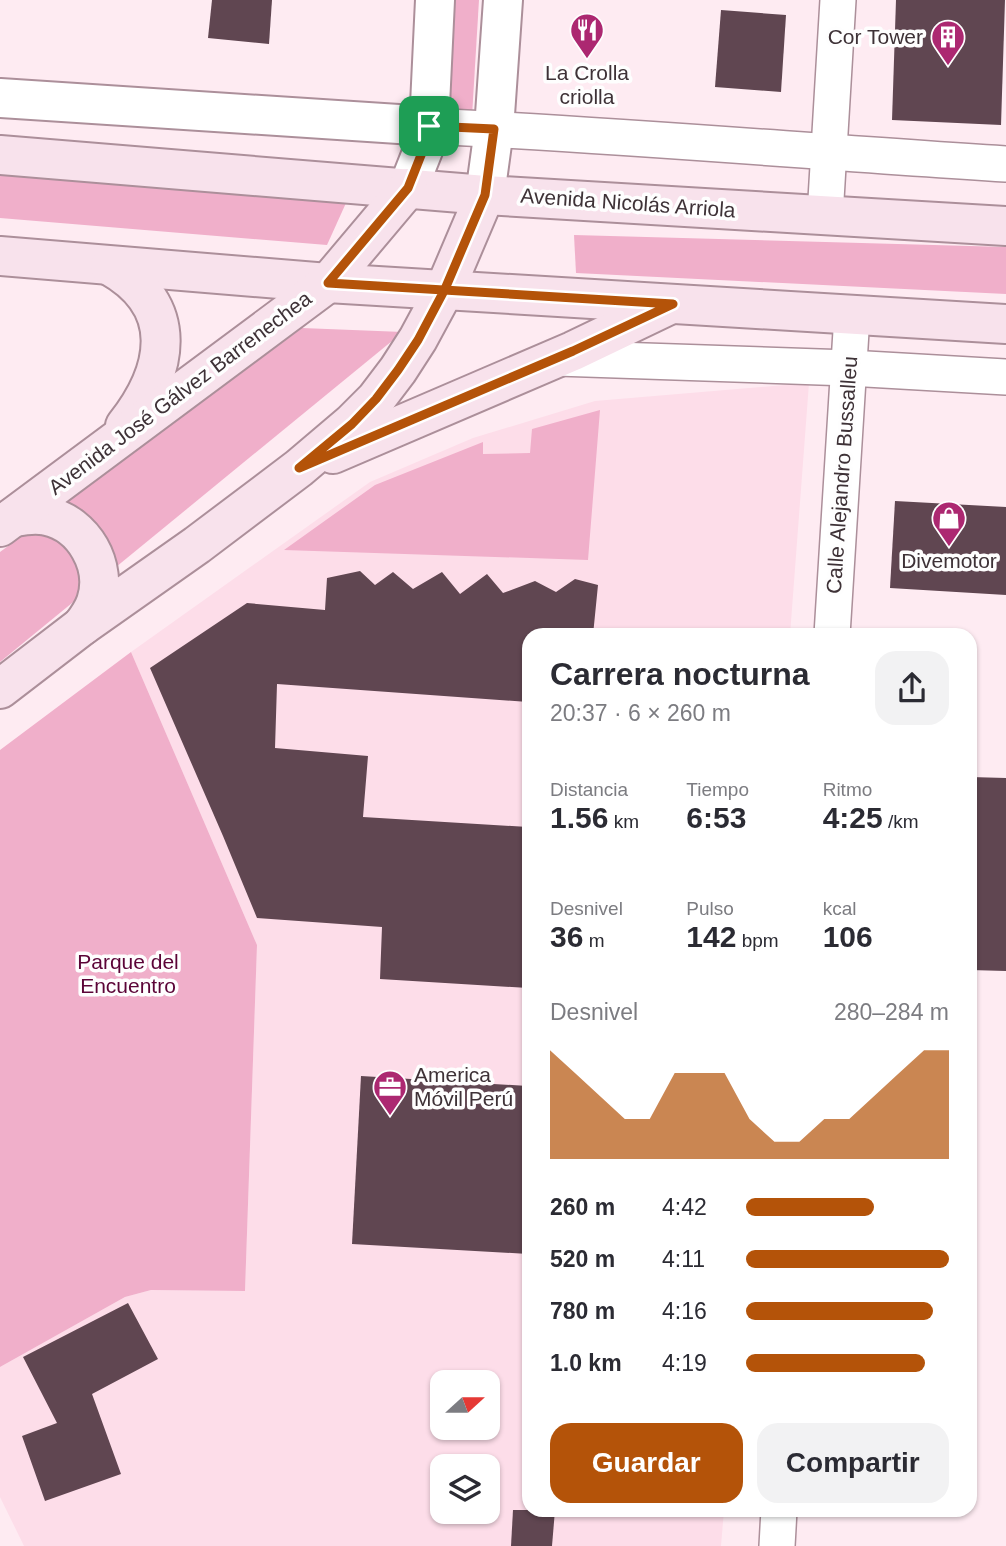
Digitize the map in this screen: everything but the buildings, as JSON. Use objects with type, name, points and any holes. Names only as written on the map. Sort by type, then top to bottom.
[{"type":"main road","name":"Avenida Nicolás Arriola","points":[[0,155],[485,195],[1006,226]]},
{"type":"main road","name":"Avenida José Gálvez Barrenechea","points":[[7,522],[328,283],[408,188]]},
{"type":"main road","points":[[0,689],[82,626],[197,545],[352,424],[376,399],[418,340],[445,289],[485,195]]},
{"type":"main road","points":[[0,256],[328,283],[1006,324]]},
{"type":"main road","points":[[109,447],[130,420],[150,386],[160,360],[161,347],[159,323],[146,296],[124,274],[110,266]]},
{"type":"main road","points":[[299,468],[573,351],[673,304]]},
{"type":"main road","points":[[7,522],[25,514],[48,516],[71,527],[88,544],[97,568],[99,593],[82,626]]},
{"type":"street","points":[[408,188],[425,145],[429,126],[435,0]]},
{"type":"street","points":[[485,195],[494,129],[503,0]]},
{"type":"street","points":[[825,216],[838,0]]},
{"type":"street","points":[[0,98],[1006,164]]},
{"type":"street","name":"Calle Alejandro Bussalleu","points":[[832,628],[852,315]]},
{"type":"street","points":[[557,358],[849,368],[1006,377]]},
{"type":"street","points":[[777,1546],[779,1517]]},
{"type":"shaded area","name":"America Móvil Perú","points":[[809,383],[791,628],[522,628],[522,1517],[723,1517],[721,1546],[24,1546],[0,1497],[0,1367],[125,1297],[151,1290],[245,1291],[257,945],[131,652],[370,482],[473,438],[595,401]]},
{"type":"green space","points":[[450,0],[479,0],[472,116],[443,114]]},
{"type":"green space","points":[[0,173],[346,203],[327,245],[0,218]]},
{"type":"green space","points":[[574,235],[1006,247],[1006,294],[576,273]]},
{"type":"green space","points":[[302,328],[403,332],[0,662],[0,552]]},
{"type":"green space","points":[[600,410],[588,560],[284,550],[375,485],[483,442],[483,454],[530,453],[532,429]]},
{"type":"green space","name":"Parque del Encuentro","points":[[131,652],[257,945],[245,1291],[151,1290],[125,1297],[0,1367],[0,750]]},
{"type":"place","name":"La Crolla criolla","points":[[587,60]]},
{"type":"place","name":"Cor Tower","points":[[948,67]]},
{"type":"place","name":"Divemotor","points":[[949,548]]},
{"type":"place","name":"America Móvil Perú","points":[[390,1117]]},
{"type":"route","points":[[429,126],[425,145],[408,188],[328,283],[445,289],[673,304],[573,351],[299,468],[352,424],[398,370],[418,340],[445,289],[485,195],[494,129],[429,126]]}]
